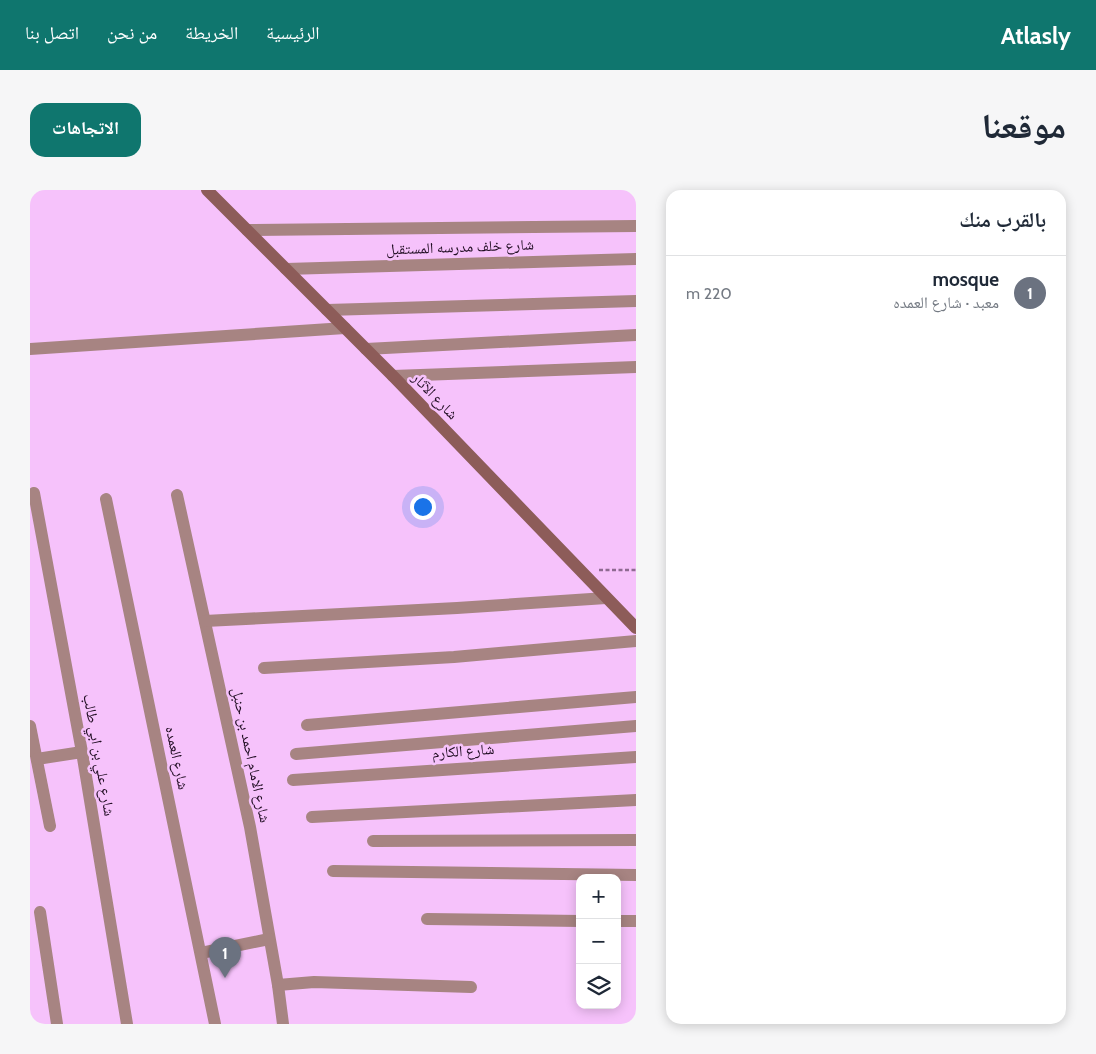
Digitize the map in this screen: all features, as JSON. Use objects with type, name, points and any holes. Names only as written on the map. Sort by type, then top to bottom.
[{"type":"main road","name":"شارع الآثار","points":[[207,190],[393,376],[636,628]]},
{"type":"street","points":[[247,230],[636,226]]},
{"type":"street","name":"شارع خلف مدرسه المستقبل","points":[[286,269],[636,258]]},
{"type":"street","points":[[327,310],[636,301]]},
{"type":"street","points":[[30,349],[345,328]]},
{"type":"street","points":[[366,349],[636,335]]},
{"type":"street","points":[[393,376],[636,367]]},
{"type":"street","name":"شارع علي بن ابي طالب","points":[[34,493],[82,752],[127,1024]]},
{"type":"street","name":"شارع الامام احمد بن حنبل","points":[[177,495],[250,827],[278,985],[283,1024]]},
{"type":"street","name":"شارع العمده","points":[[106,499],[215,1024]]},
{"type":"street","points":[[205,621],[606,598]]},
{"type":"street","points":[[264,668],[454,657],[636,641]]},
{"type":"street","points":[[307,725],[636,697]]},
{"type":"street","points":[[30,726],[50,826]]},
{"type":"street","points":[[296,754],[636,726]]},
{"type":"street","points":[[37,760],[82,752]]},
{"type":"street","name":"شارع الكارم","points":[[293,780],[636,757]]},
{"type":"street","points":[[312,818],[636,800]]},
{"type":"street","points":[[373,841],[636,840]]},
{"type":"street","points":[[333,871],[636,875]]},
{"type":"street","points":[[40,912],[57,1024]]},
{"type":"street","points":[[427,919],[576,921]]},
{"type":"street","points":[[621,921],[636,921]]},
{"type":"street","points":[[201,953],[269,939]]},
{"type":"street","points":[[278,985],[314,982],[471,987]]},
{"type":"path","points":[[578,570],[636,570]]},
{"type":"place","name":"mosque","points":[[225,978]]}]
